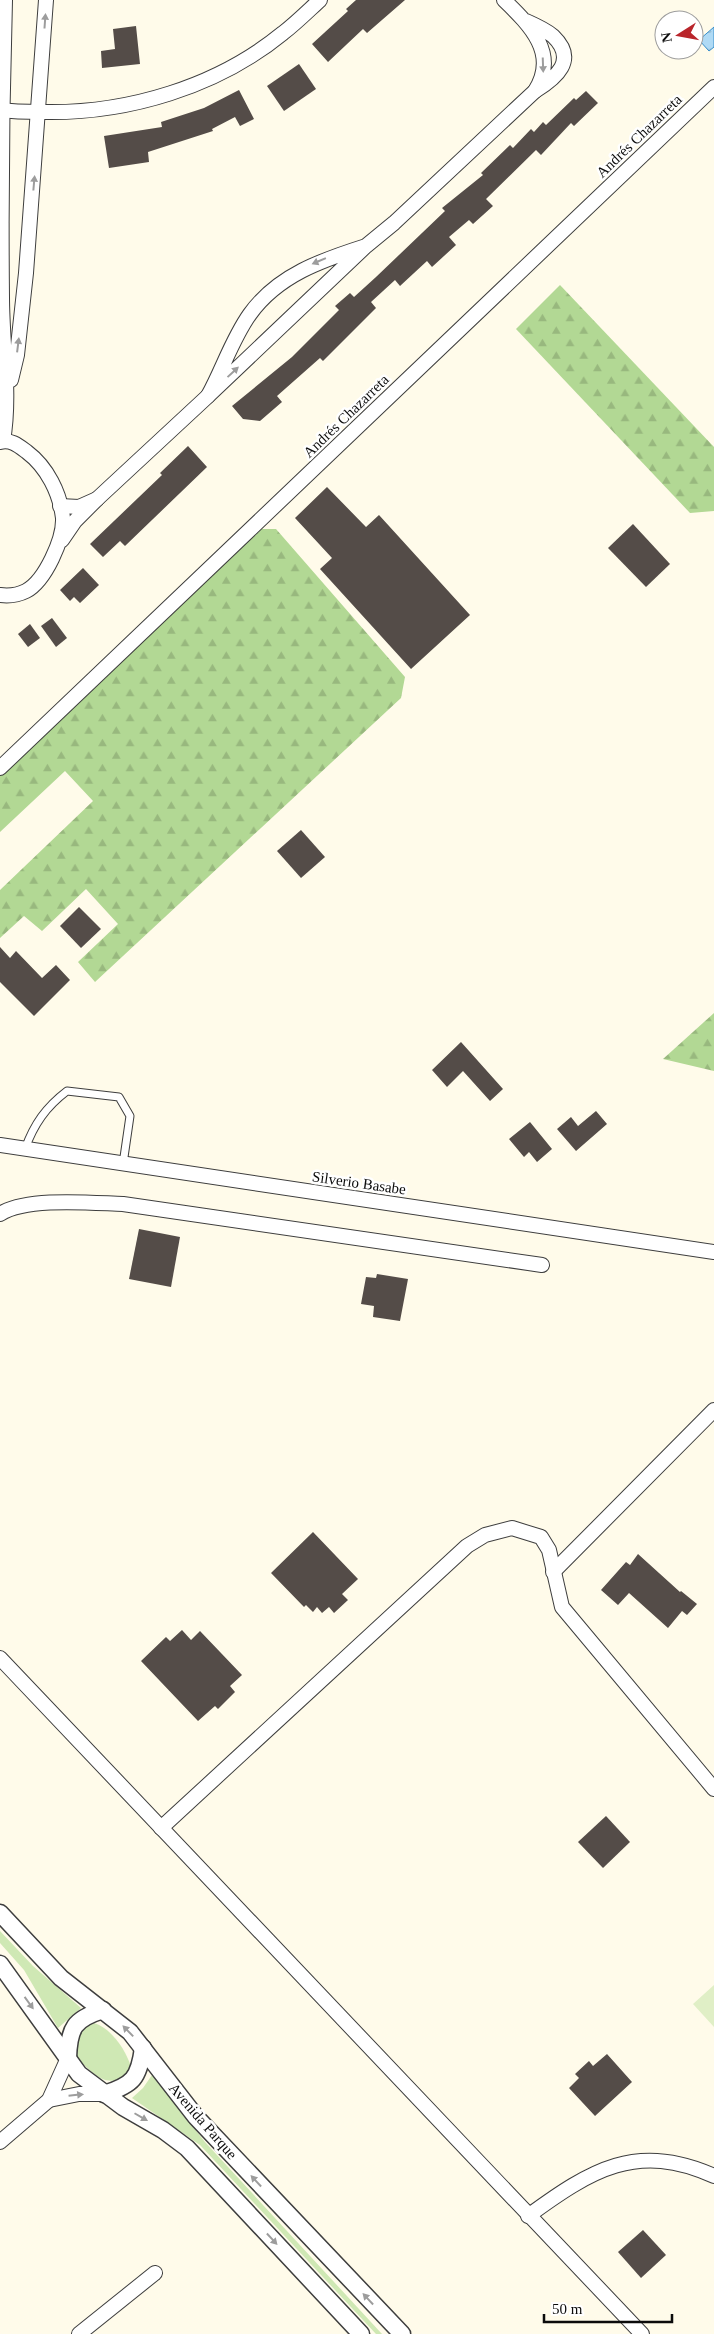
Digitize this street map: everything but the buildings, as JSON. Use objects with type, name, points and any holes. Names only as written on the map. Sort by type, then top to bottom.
[{"type":"street","points":[[4,0],[1,111],[2,305],[7,392],[2,442],[18,445],[34,458],[52,482],[60,506],[62,530],[57,547]]},
{"type":"street","points":[[7,392],[17,355],[26,273],[46,0]]},
{"type":"street","points":[[1,111],[85,111],[155,98],[183,89],[216,75],[262,49],[284,33],[320,0]]},
{"type":"street","points":[[504,0],[526,21],[538,40],[543,59],[542,81],[535,92]]},
{"type":"street","points":[[0,595],[18,594],[27,591],[44,571],[57,547],[75,521],[97,499],[366,246],[394,223],[535,92],[560,72],[564,64],[564,54],[560,44],[552,35],[526,21]]},
{"type":"street","name":"Andrés Chazarreta","points":[[0,768],[714,87]]},
{"type":"street","points":[[208,396],[239,332],[260,301],[306,267],[324,259],[366,246]]},
{"type":"street","points":[[60,506],[79,507],[97,499]]},
{"type":"street","name":"Silverio Basabe","points":[[0,1145],[714,1252]]},
{"type":"street","points":[[0,1214],[18,1206],[32,1204],[88,1202],[123,1204],[542,1265]]},
{"type":"street","points":[[553,1572],[714,1410]]},
{"type":"street","points":[[161,1828],[473,1542],[485,1534],[512,1528],[526,1531],[541,1538],[549,1550],[562,1607],[714,1790]]},
{"type":"street","points":[[0,1658],[642,2334]]},
{"type":"street","name":"Avenida Parque","points":[[0,1913],[61,1978],[130,2032],[196,2117],[402,2334]]},
{"type":"street","name":"Avenida Parque","points":[[0,1964],[79,2074],[104,2094],[187,2148],[361,2334]]},
{"type":"street","points":[[0,2142],[49,2100],[68,2058],[68,2041],[72,2027],[81,2018],[103,2010]]},
{"type":"street","points":[[49,2100],[79,2094],[104,2094],[124,2088],[134,2079],[140,2068],[143,2048]]},
{"type":"street","points":[[528,2216],[565,2189],[600,2171],[633,2160],[660,2160],[691,2166],[714,2176]]},
{"type":"street","points":[[79,2334],[155,2273]]},
{"type":"lane","points":[[25,1149],[32,1128],[51,1103],[67,1091],[119,1097],[130,1116],[123,1164]]},
{"type":"green space","points":[[560,285],[714,447],[714,511],[690,513],[516,329]]},
{"type":"green space","points":[[253,529],[276,529],[405,677],[401,698],[95,982],[78,962],[118,924],[86,889],[42,931],[24,916],[0,938],[0,890],[93,801],[65,771],[0,832],[0,767]]},
{"type":"green space","points":[[714,1013],[714,1071],[663,1059]]},
{"type":"green space","points":[[0,1931],[33,1966],[81,2008],[58,2028],[24,1970],[0,1943]]},
{"type":"green space","points":[[714,1985],[714,2027],[693,2004]]},
{"type":"green space","points":[[94,2023],[106,2030],[117,2040],[129,2060],[131,2067],[124,2076],[116,2080],[102,2079],[88,2069],[75,2055],[75,2035],[82,2027]]},
{"type":"green space","points":[[152,2075],[205,2142],[382,2334],[376,2334],[200,2145],[132,2098],[143,2088]]},
{"type":"water","points":[[714,27],[714,47],[709,51],[704,46],[704,36]]}]
